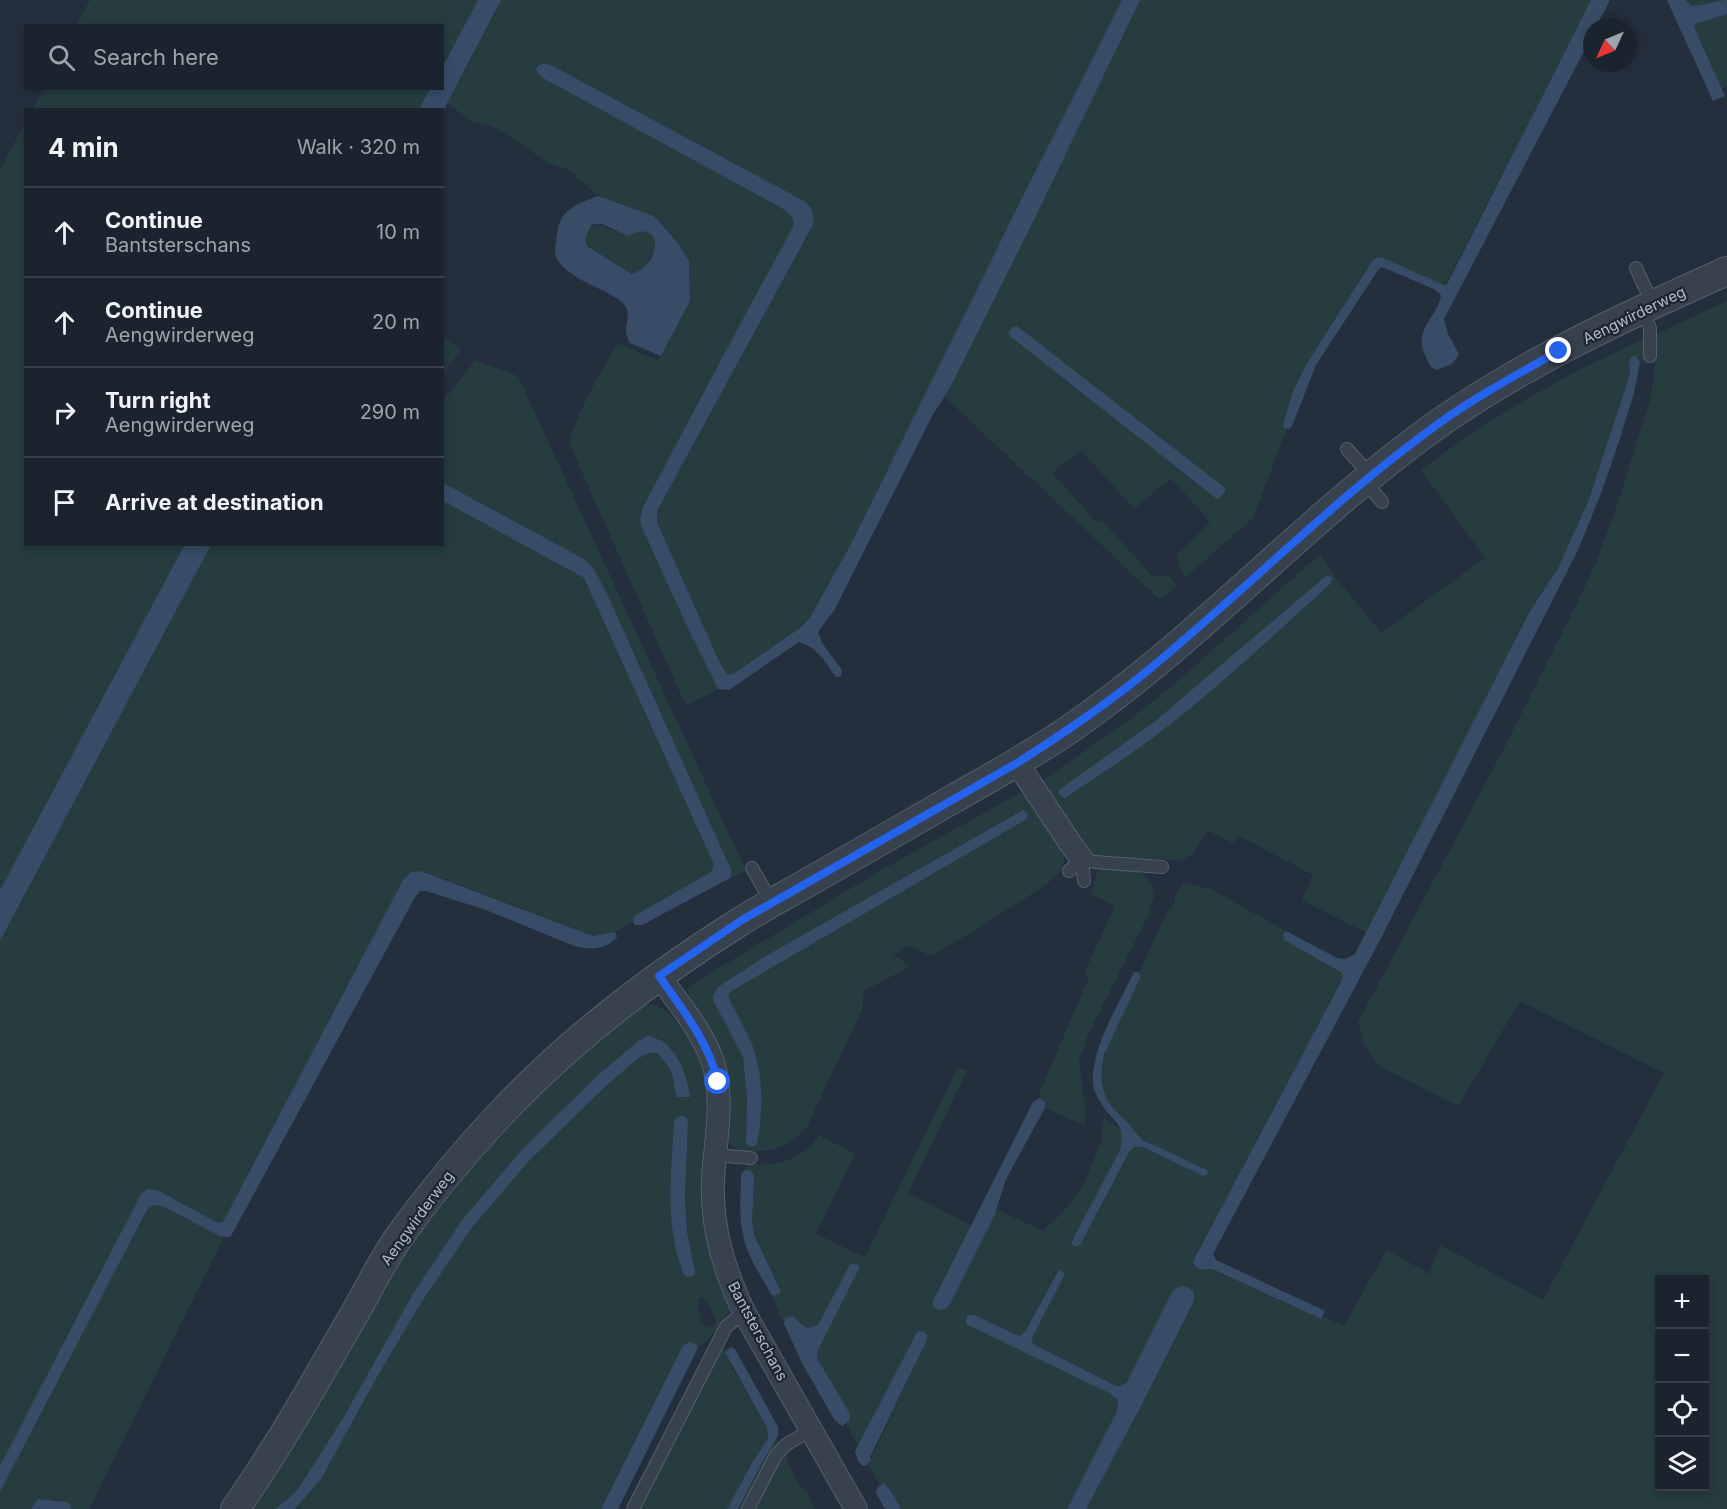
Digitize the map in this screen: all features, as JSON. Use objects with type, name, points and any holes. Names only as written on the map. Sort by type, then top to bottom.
[{"type":"street","name":"Aengwirderweg","points":[[235,1509],[293,1420],[396,1241],[433,1192],[491,1124],[560,1056],[622,1002],[742,920],[1017,763],[1070,729],[1137,679],[1221,608],[1308,529],[1372,487],[1439,423],[1493,388],[1559,351],[1647,307],[1727,271]]},
{"type":"street","points":[[1017,763],[1066,838],[1076,865]]},
{"type":"street","name":"Bantsterschans","points":[[659,976],[699,1034],[714,1063],[718,1082],[718,1116],[714,1155],[713,1214],[717,1240],[732,1286],[744,1312],[856,1509]]},
{"type":"lane","points":[[1636,268],[1647,307],[1650,356]]},
{"type":"lane","points":[[1347,449],[1372,487]]},
{"type":"lane","points":[[1083,881],[1076,865],[1095,862],[1156,870]]},
{"type":"lane","points":[[752,868],[772,903]]},
{"type":"lane","points":[[714,1155],[751,1158]]},
{"type":"lane","points":[[633,1509],[726,1327],[744,1312]]},
{"type":"lane","points":[[748,1509],[776,1455],[787,1444],[811,1430]]},
{"type":"green space","points":[[90,0],[478,0],[444,64],[444,24],[77,24]]},
{"type":"green space","points":[[501,0],[1122,0],[851,544],[810,618],[800,628],[730,675],[720,663],[657,522],[657,511],[814,224],[812,209],[806,202],[553,66],[541,77],[778,206],[789,214],[794,222],[640,519],[691,635],[718,689],[686,706],[569,443],[590,392],[618,343],[658,361],[690,301],[689,261],[671,234],[654,216],[598,196],[569,170],[548,163],[491,126],[473,122],[447,103]]},
{"type":"green space","points":[[1140,0],[1591,0],[1445,286],[1383,258],[1377,257],[1373,260],[1307,363],[1293,391],[1283,425],[1287,428],[1253,518],[1186,577],[1181,571],[1176,556],[1210,522],[1171,478],[1134,509],[1081,450],[1052,473],[1097,523],[1102,520],[1152,576],[1169,576],[1177,585],[1160,600],[945,397],[1037,214]],"holes":[[[1017,326],[1217,499],[1011,337],[1009,333],[1013,327]]]},
{"type":"green space","points":[[1686,0],[1720,0],[1691,6]]},
{"type":"green space","points":[[1727,14],[1727,86],[1721,88],[1694,27],[1695,24]]},
{"type":"green space","points":[[42,90],[429,90],[420,108],[33,108]]},
{"type":"green space","points":[[24,124],[24,546],[184,546],[0,890],[0,170]]},
{"type":"green space","points":[[592,224],[619,232],[644,231],[654,236],[655,249],[644,266],[632,274],[587,246],[585,238]]},
{"type":"green space","points":[[1727,301],[1727,1509],[1086,1509],[1194,1301],[1173,1290],[1127,1382],[1116,1386],[1033,1344],[1032,1338],[1065,1274],[1059,1269],[1025,1332],[1019,1336],[974,1315],[967,1324],[1109,1393],[1118,1400],[1117,1411],[1067,1509],[901,1509],[884,1483],[880,1485],[868,1464],[927,1340],[927,1335],[917,1332],[858,1445],[846,1424],[849,1421],[849,1414],[817,1358],[818,1350],[858,1270],[850,1264],[818,1325],[810,1328],[785,1318],[784,1324],[771,1294],[775,1296],[781,1290],[754,1235],[746,1165],[787,1160],[805,1151],[819,1135],[855,1154],[816,1234],[865,1257],[958,1067],[967,1071],[908,1193],[971,1225],[932,1303],[994,1217],[996,1209],[1043,1231],[1064,1211],[1082,1188],[1101,1142],[1103,1117],[1120,1129],[1122,1137],[1120,1150],[1075,1235],[1072,1245],[1076,1247],[1129,1152],[1134,1148],[1145,1148],[1203,1176],[1206,1175],[1136,1135],[1109,1103],[1103,1088],[1102,1072],[1110,1038],[1141,976],[1139,973],[1167,912],[1175,903],[1174,896],[1184,883],[1211,889],[1286,931],[1283,934],[1284,940],[1343,974],[1343,978],[1193,1260],[1207,1270],[1211,1269],[1320,1319],[1322,1316],[1344,1326],[1387,1249],[1429,1274],[1440,1245],[1543,1300],[1664,1073],[1520,1001],[1458,1106],[1379,1066],[1365,1046],[1358,1022],[1500,756],[1597,560],[1651,397],[1656,334]]},
{"type":"green space","points":[[444,337],[461,349],[444,374]]},
{"type":"green space","points":[[1643,339],[1643,357],[1639,368],[1640,362],[1629,361],[1630,374],[1588,502],[1557,570],[1530,611],[1367,933],[1302,900],[1313,875],[1238,835],[1233,843],[1207,830],[1193,854],[1181,860],[1102,857],[1085,851],[1041,785],[1043,780],[1121,726],[1178,681],[1320,554],[1333,574],[1381,633],[1485,558],[1421,470],[1473,433],[1527,399]],"holes":[[[1331,581],[1270,638],[1163,730],[1065,798],[1059,791],[1154,722]]]},
{"type":"green space","points":[[475,360],[518,376],[746,871],[730,878],[732,871],[594,569],[586,560],[444,483],[444,398]]},
{"type":"green space","points":[[444,502],[584,578],[714,866],[711,872],[634,916],[633,922],[615,932],[593,936],[431,874],[421,871],[410,872],[403,880],[223,1222],[218,1223],[147,1189],[0,1466],[0,941],[210,546],[444,546]]},
{"type":"green space","points":[[1020,793],[1030,796],[1064,844],[1065,856],[1061,870],[1038,890],[931,956],[909,946],[893,955],[911,966],[864,991],[862,1010],[805,1131],[775,1149],[738,1151],[728,1141],[714,1037],[687,989],[883,869]],"holes":[[[1022,810],[1029,816],[730,992],[727,997],[743,1057],[714,1002],[718,987],[764,957]],[[743,1057],[761,1125],[746,1142],[747,1097]]]},
{"type":"green space","points":[[1103,867],[1142,873],[1152,883],[1154,896],[1147,918],[1088,1035],[1079,1061],[1085,1106],[1085,1126],[1045,1108],[1045,1102],[1039,1094],[1089,977],[1084,973],[1115,906],[1091,894],[1097,872]]},
{"type":"green space","points":[[653,1004],[670,1014],[698,1052],[705,1069],[707,1092],[703,1169],[704,1221],[708,1243],[732,1305],[718,1329],[698,1348],[696,1344],[617,1476],[601,1509],[295,1509],[321,1479],[421,1303],[471,1229],[527,1163],[606,1086],[637,1059],[649,1053],[657,1053],[669,1068],[677,1097],[667,1046],[658,1038],[648,1036],[638,1041],[597,1076],[519,1153],[462,1220],[414,1292],[343,1418],[298,1489],[275,1509],[254,1509],[383,1287],[416,1234],[447,1191],[555,1075],[641,1006]],"holes":[[[688,1120],[685,1197],[689,1245],[684,1275],[674,1238],[670,1199],[674,1122]],[[703,1297],[716,1320],[712,1327],[703,1323],[698,1311],[698,1299]]]},
{"type":"green space","points":[[154,1205],[162,1206],[224,1237],[89,1509],[71,1509],[71,1506],[63,1500],[53,1500],[33,1505],[31,1509],[0,1509],[0,1492],[148,1208]]},
{"type":"green space","points":[[725,1348],[731,1365],[767,1428],[768,1438],[727,1509],[634,1509],[716,1350]]},
{"type":"green space","points":[[777,1439],[788,1459],[787,1462],[816,1509],[738,1509],[759,1468]]},
{"type":"water","points":[[478,0],[501,0],[444,109],[420,108],[429,90],[444,90],[444,64]]},
{"type":"water","points":[[1122,0],[1140,0],[950,388],[932,416],[835,609],[818,632],[822,643],[842,670],[841,677],[836,677],[816,652],[799,642],[729,690],[718,689],[691,635],[640,519],[643,507],[794,222],[789,214],[778,206],[541,77],[536,69],[542,64],[553,66],[806,202],[812,209],[814,223],[657,511],[657,522],[720,663],[730,675],[800,628],[810,618],[851,544]]},
{"type":"water","points":[[1591,0],[1610,0],[1601,18],[1583,18],[1583,53],[1444,319],[1448,334],[1459,354],[1452,364],[1437,370],[1431,367],[1422,345],[1423,332],[1437,308],[1441,295],[1434,289],[1382,267],[1316,365],[1292,426],[1289,429],[1284,428],[1293,391],[1307,363],[1373,260],[1377,257],[1383,258],[1446,286]]},
{"type":"water","points":[[1667,0],[1686,0],[1691,6],[1727,0],[1727,14],[1695,24],[1694,27],[1725,96],[1713,101]]},
{"type":"water","points":[[598,196],[654,216],[678,243],[689,261],[690,301],[661,356],[630,343],[626,332],[627,310],[622,302],[573,275],[556,258],[559,226],[566,213],[577,205]],"holes":[[[592,224],[602,224],[628,236],[648,232],[655,243],[650,260],[632,274],[587,246],[585,238]]]},
{"type":"water","points":[[1017,326],[1225,488],[1225,493],[1217,499],[1011,337],[1008,333]]},
{"type":"water","points":[[1635,355],[1640,362],[1634,393],[1602,491],[1578,550],[1380,940],[1213,1254],[1216,1260],[1325,1311],[1321,1319],[1212,1269],[1198,1268],[1193,1261],[1343,978],[1342,973],[1284,940],[1283,934],[1286,931],[1337,958],[1345,959],[1355,954],[1530,611],[1557,570],[1588,502],[1630,374],[1629,361]]},
{"type":"water","points":[[444,483],[586,560],[594,569],[732,871],[730,878],[642,925],[635,925],[634,916],[711,872],[714,865],[584,578],[444,502]]},
{"type":"water","points":[[184,546],[210,546],[0,941],[0,890]]},
{"type":"water","points":[[1327,575],[1333,578],[1329,585],[1185,713],[1139,748],[1065,798],[1059,794],[1059,790],[1154,722]]},
{"type":"water","points":[[1023,810],[1028,814],[1027,819],[730,992],[728,997],[753,1047],[761,1083],[757,1144],[749,1146],[746,1142],[747,1097],[743,1057],[714,1002],[713,996],[718,987],[764,957]]},
{"type":"water","points":[[421,871],[593,936],[615,932],[617,937],[613,942],[602,947],[578,947],[486,910],[420,891],[231,1236],[220,1236],[162,1206],[154,1205],[148,1208],[0,1492],[0,1466],[141,1194],[147,1189],[159,1191],[218,1223],[223,1222],[403,880],[411,872]]},
{"type":"water","points":[[1134,972],[1138,972],[1141,976],[1104,1055],[1102,1076],[1106,1097],[1143,1140],[1207,1170],[1208,1173],[1203,1176],[1145,1148],[1134,1148],[1129,1152],[1080,1245],[1076,1247],[1071,1244],[1075,1235],[1120,1150],[1120,1128],[1097,1097],[1093,1076],[1099,1045]]},
{"type":"water","points":[[648,1036],[666,1044],[678,1059],[683,1068],[690,1097],[677,1097],[669,1068],[657,1053],[649,1053],[637,1059],[606,1086],[527,1163],[471,1229],[421,1303],[321,1479],[295,1509],[275,1509],[298,1489],[343,1418],[414,1292],[462,1220],[519,1153],[553,1119],[597,1076],[638,1041]]},
{"type":"water","points":[[1040,1098],[1045,1102],[1045,1108],[1006,1179],[994,1217],[950,1304],[945,1309],[939,1310],[932,1303],[1033,1102]]},
{"type":"water","points":[[680,1116],[688,1120],[685,1197],[687,1231],[695,1272],[689,1277],[684,1275],[678,1257],[671,1219],[674,1122]]},
{"type":"water","points":[[745,1170],[751,1171],[754,1176],[752,1222],[754,1235],[781,1291],[775,1296],[771,1294],[752,1260],[742,1231],[741,1174]]},
{"type":"water","points":[[850,1264],[858,1265],[859,1269],[818,1350],[817,1358],[850,1414],[849,1421],[842,1426],[834,1419],[803,1365],[784,1324],[785,1318],[793,1316],[807,1327],[818,1325]]},
{"type":"water","points":[[1059,1269],[1065,1274],[1032,1338],[1033,1344],[1116,1386],[1127,1382],[1173,1290],[1184,1286],[1194,1292],[1194,1301],[1086,1509],[1067,1509],[1117,1411],[1118,1400],[1109,1393],[966,1324],[968,1315],[974,1315],[1019,1336],[1025,1332]]},
{"type":"water","points":[[922,1331],[927,1335],[927,1340],[870,1457],[871,1460],[863,1466],[858,1461],[855,1451],[917,1332]]},
{"type":"water","points":[[689,1342],[696,1344],[698,1348],[618,1509],[601,1509],[683,1346]]},
{"type":"water","points":[[731,1347],[735,1349],[778,1427],[778,1436],[738,1509],[727,1509],[768,1438],[767,1428],[725,1352]]},
{"type":"water","points":[[884,1483],[901,1509],[885,1509],[876,1493],[877,1487]]},
{"type":"water","points":[[38,1499],[67,1502],[71,1509],[31,1509]]},
{"type":"route","points":[[718,1082],[714,1063],[705,1044],[659,976],[742,920],[1017,763],[1061,735],[1137,679],[1383,466],[1439,423],[1493,388],[1559,351]]}]
